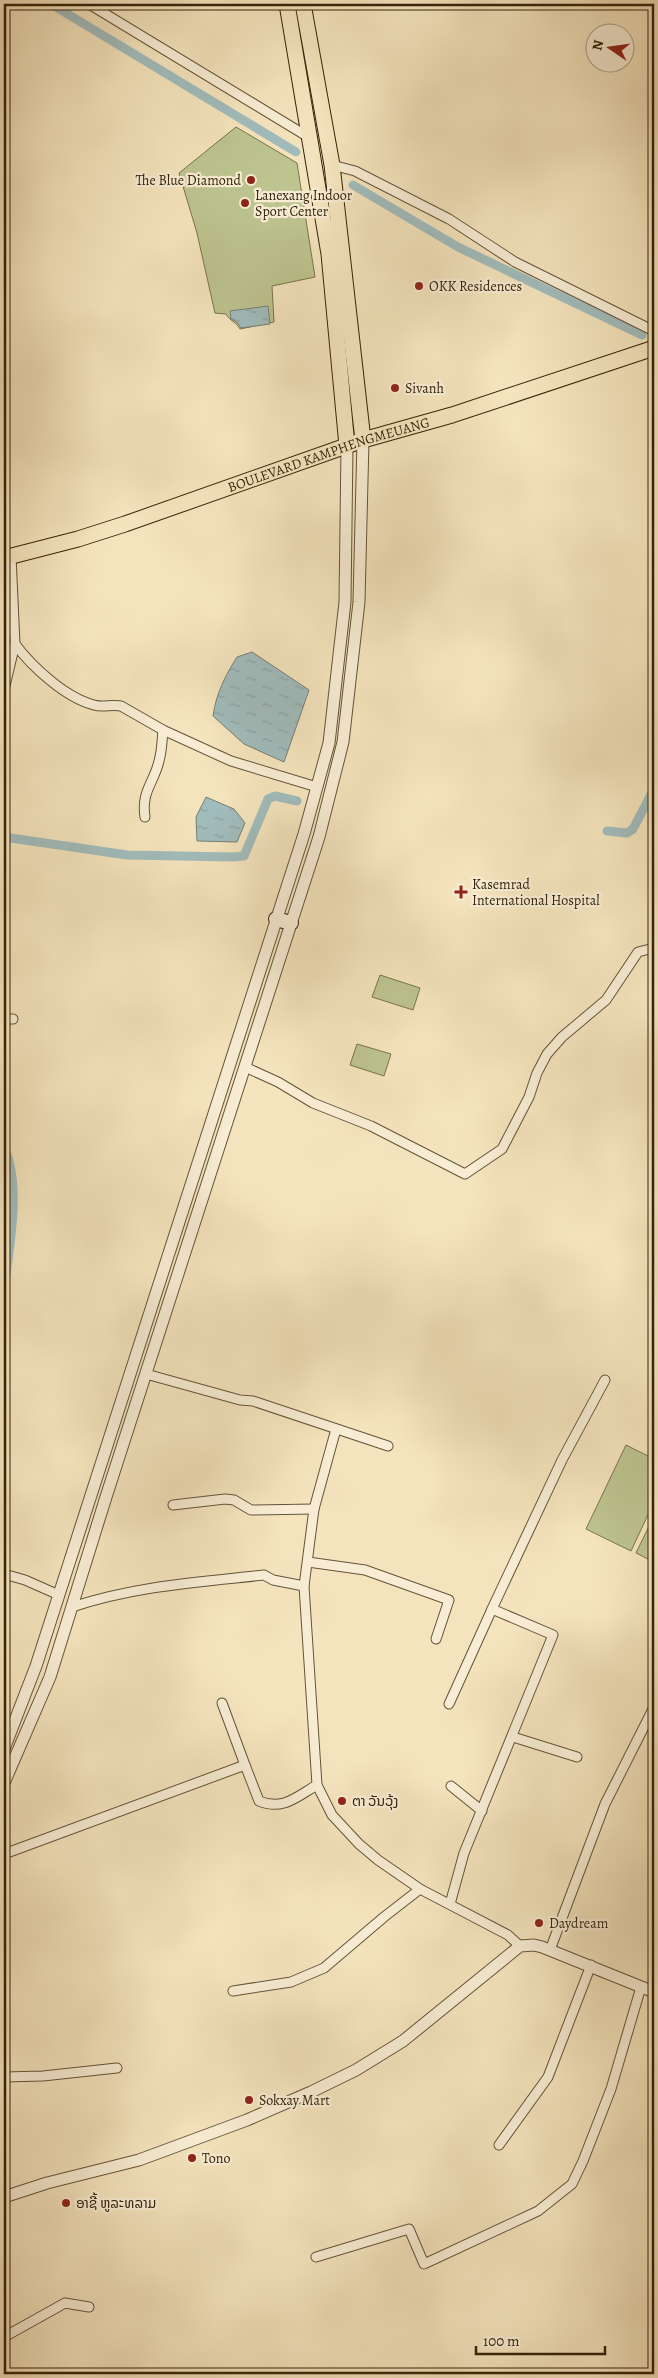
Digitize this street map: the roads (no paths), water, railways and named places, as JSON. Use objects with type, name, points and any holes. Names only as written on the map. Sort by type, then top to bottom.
[{"type":"main road","points":[[287,4],[329,254],[347,446]]},
{"type":"main road","points":[[303,4],[332,165],[364,440]]},
{"type":"main road","name":"BOULEVARD KAMPHENGMEUANG","points":[[8,557],[125,524],[364,440],[452,415],[654,348]]},
{"type":"main road","points":[[276,919],[291,923]]},
{"type":"street","points":[[89,4],[310,138]]},
{"type":"street","points":[[332,165],[355,171],[448,219],[515,262],[654,331]]},
{"type":"street","points":[[4,1783],[50,1677],[319,837],[343,742],[359,602],[364,440]]},
{"type":"street","points":[[4,1749],[36,1666],[59,1595],[276,919],[329,742],[345,602],[347,446]]},
{"type":"street","points":[[4,690],[15,644],[8,557]]},
{"type":"street","points":[[15,644],[26,658],[68,693],[92,705],[120,706],[163,730],[231,762],[317,787]]},
{"type":"street","points":[[145,816],[144,808],[147,787],[159,762],[163,730]]},
{"type":"street","points":[[245,1067],[278,1082],[313,1103],[371,1126],[465,1174],[502,1149],[529,1097],[537,1073],[547,1054],[562,1037],[606,1000],[638,952],[654,948]]},
{"type":"street","points":[[146,1374],[240,1400],[254,1401],[388,1446]]},
{"type":"street","points":[[449,1704],[562,1460],[605,1380]]},
{"type":"street","points":[[336,1429],[314,1509],[304,1586],[317,1785],[332,1816],[358,1844],[420,1889],[508,1935],[520,1946]]},
{"type":"street","points":[[173,1506],[225,1499],[234,1500],[250,1510],[314,1509]]},
{"type":"street","points":[[308,1562],[365,1570],[449,1600],[436,1639]]},
{"type":"street","points":[[4,1574],[25,1580],[59,1595]]},
{"type":"street","points":[[72,1607],[116,1594],[176,1583],[264,1575],[273,1580],[304,1586]]},
{"type":"street","points":[[450,1904],[464,1854],[553,1635],[492,1609]]},
{"type":"street","points":[[222,1703],[259,1801],[270,1805],[283,1804],[317,1785]]},
{"type":"street","points":[[550,1950],[605,1804],[654,1707]]},
{"type":"street","points":[[513,1737],[576,1757]]},
{"type":"street","points":[[4,1854],[246,1766]]},
{"type":"street","points":[[451,1786],[482,1811]]},
{"type":"street","points":[[232,1991],[291,1982],[324,1968],[420,1889]]},
{"type":"street","points":[[4,2197],[47,2183],[139,2160],[232,2126],[311,2092],[356,2070],[403,2041],[520,1946],[534,1945],[550,1950],[654,1992]]},
{"type":"street","points":[[499,2145],[548,2077],[591,1965]]},
{"type":"street","points":[[316,2257],[409,2228],[424,2264],[538,2211],[553,2200],[572,2184],[583,2161],[611,2090],[641,1987]]},
{"type":"street","points":[[4,2078],[117,2068]]},
{"type":"street","points":[[4,2337],[65,2303],[89,2306]]},
{"type":"water","points":[[268,306],[270,324],[241,328],[237,322],[231,319],[230,311]]},
{"type":"water","points":[[252,652],[309,690],[284,762],[244,744],[213,716],[225,678],[237,657]]},
{"type":"water","points":[[206,797],[234,809],[245,823],[237,842],[197,841],[196,817]]},
{"type":"waterway","points":[[51,4],[296,152]]},
{"type":"waterway","points":[[353,185],[458,247],[642,335]]},
{"type":"waterway","points":[[607,831],[627,833],[633,829],[654,789]]},
{"type":"waterway","points":[[4,837],[127,855],[244,856],[268,799],[275,796],[297,801]]},
{"type":"waterway","points":[[4,1147],[9,1163],[13,1198],[13,1217],[4,1290]]},
{"type":"place","name":"The Blue Diamond","points":[[251,180]]},
{"type":"place","name":"Lanexang Indoor Sport Center","points":[[245,203]]},
{"type":"place","name":"OKK Residences","points":[[419,286]]},
{"type":"place","name":"Sivanh","points":[[395,388]]},
{"type":"place","name":"Kasemrad International Hospital","points":[[461,892]]},
{"type":"place","name":"ຕາ ວັນວຸ້ງ","points":[[342,1801]]},
{"type":"place","name":"Daydream","points":[[539,1923]]},
{"type":"place","name":"Sokxay Mart","points":[[249,2100]]},
{"type":"place","name":"Tono","points":[[192,2158]]},
{"type":"place","name":"ອາຊີ້ ຫູລະທລາມ","points":[[66,2203]]}]
